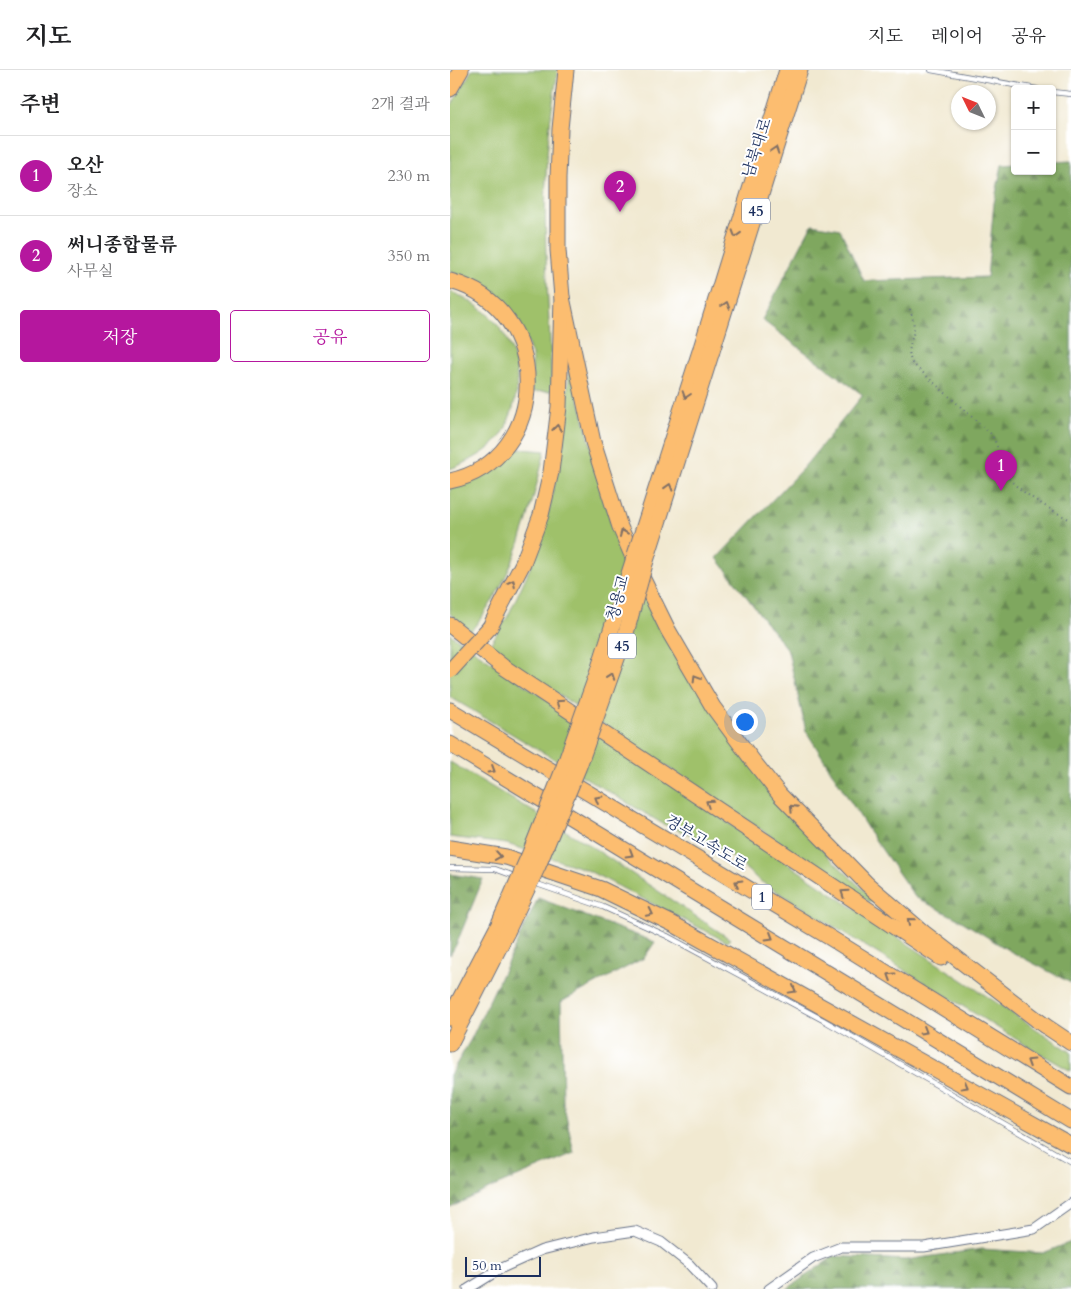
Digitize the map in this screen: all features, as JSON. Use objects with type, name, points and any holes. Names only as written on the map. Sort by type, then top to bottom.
[{"type":"highway","points":[[450,89],[461,70]]},
{"type":"highway","points":[[450,671],[490,627],[523,563],[541,515],[551,472],[559,407],[562,297],[558,250],[558,178],[560,129],[566,70]]},
{"type":"highway","name":"남북대로","points":[[706,350],[787,70]]},
{"type":"highway","name":"남북대로","points":[[706,350],[800,70]]},
{"type":"highway","points":[[450,282],[462,284],[482,295],[501,310],[514,328],[524,352],[528,376],[527,397],[521,418],[501,452],[482,467],[463,478],[450,481]]},
{"type":"highway","points":[[562,297],[593,442],[620,527],[668,630],[713,707],[780,795],[867,884],[924,933],[1045,1026]]},
{"type":"highway","name":"청용교","points":[[502,929],[538,866],[579,766],[626,633],[706,350]]},
{"type":"highway","points":[[450,625],[502,666],[1071,1043]]},
{"type":"highway","name":"경부고속도로","points":[[450,710],[829,937],[1071,1087]]},
{"type":"highway","name":"1","points":[[450,744],[1071,1121]]},
{"type":"highway","points":[[450,848],[506,857],[601,889],[637,906],[749,965],[1071,1145]]},
{"type":"highway","name":"45","points":[[450,1018],[502,929]]},
{"type":"highway","name":"45","points":[[450,1044],[502,929]]},
{"type":"street","points":[[769,1289],[812,1258],[841,1248],[924,1247],[1034,1229],[1071,1202]]},
{"type":"street","points":[[468,1289],[502,1268],[542,1250],[594,1237],[635,1231],[661,1242],[689,1264],[712,1289]]},
{"type":"lane","points":[[931,70],[1014,85]]},
{"type":"lane","points":[[1056,92],[1071,94]]},
{"type":"lane","points":[[450,868],[495,869],[603,907],[667,936],[823,1020],[1071,1162]]},
{"type":"path","points":[[910,308],[914,322],[909,354],[912,363],[991,434],[1010,481],[1071,520]]},
{"type":"green space","points":[[472,70],[558,70],[549,136],[545,203],[552,391],[532,392],[532,355],[519,321],[489,290],[450,271],[450,108]]},
{"type":"green space","points":[[1071,161],[1071,983],[1008,950],[960,920],[915,897],[869,831],[806,731],[788,651],[717,558],[804,467],[863,395],[762,320],[812,224],[840,229],[864,281],[987,277],[994,203],[1002,165],[1011,164],[1011,175],[1056,175],[1056,162]]},
{"type":"green space","points":[[450,292],[461,296],[477,306],[490,316],[500,328],[514,356],[517,371],[517,387],[506,428],[501,436],[478,456],[450,469]]},
{"type":"green space","points":[[571,369],[611,523],[774,797],[830,858],[872,898],[873,902],[868,901],[489,646],[508,616],[531,566],[550,506],[564,442],[569,373]]},
{"type":"green space","points":[[509,448],[545,451],[526,523],[510,568],[486,611],[471,631],[450,614],[450,487]]},
{"type":"green space","points":[[450,634],[846,903],[1071,1052],[1071,1071],[760,881],[732,857],[703,839],[663,824],[450,697]]},
{"type":"green space","points":[[450,762],[586,843],[730,939],[727,942],[585,869],[507,844],[450,837]]},
{"type":"green space","points":[[450,874],[483,879],[456,945],[450,955]]},
{"type":"green space","points":[[538,898],[655,942],[644,958],[561,1002],[563,1102],[574,1153],[493,1187],[450,1208],[450,1075],[471,1039]]},
{"type":"green space","points":[[1071,1242],[1071,1289],[787,1289],[834,1256],[905,1260],[982,1249],[1043,1253]]},
{"type":"place","name":"써니종합물류","points":[[620,212]]},
{"type":"place","name":"오산","points":[[1001,491]]}]
